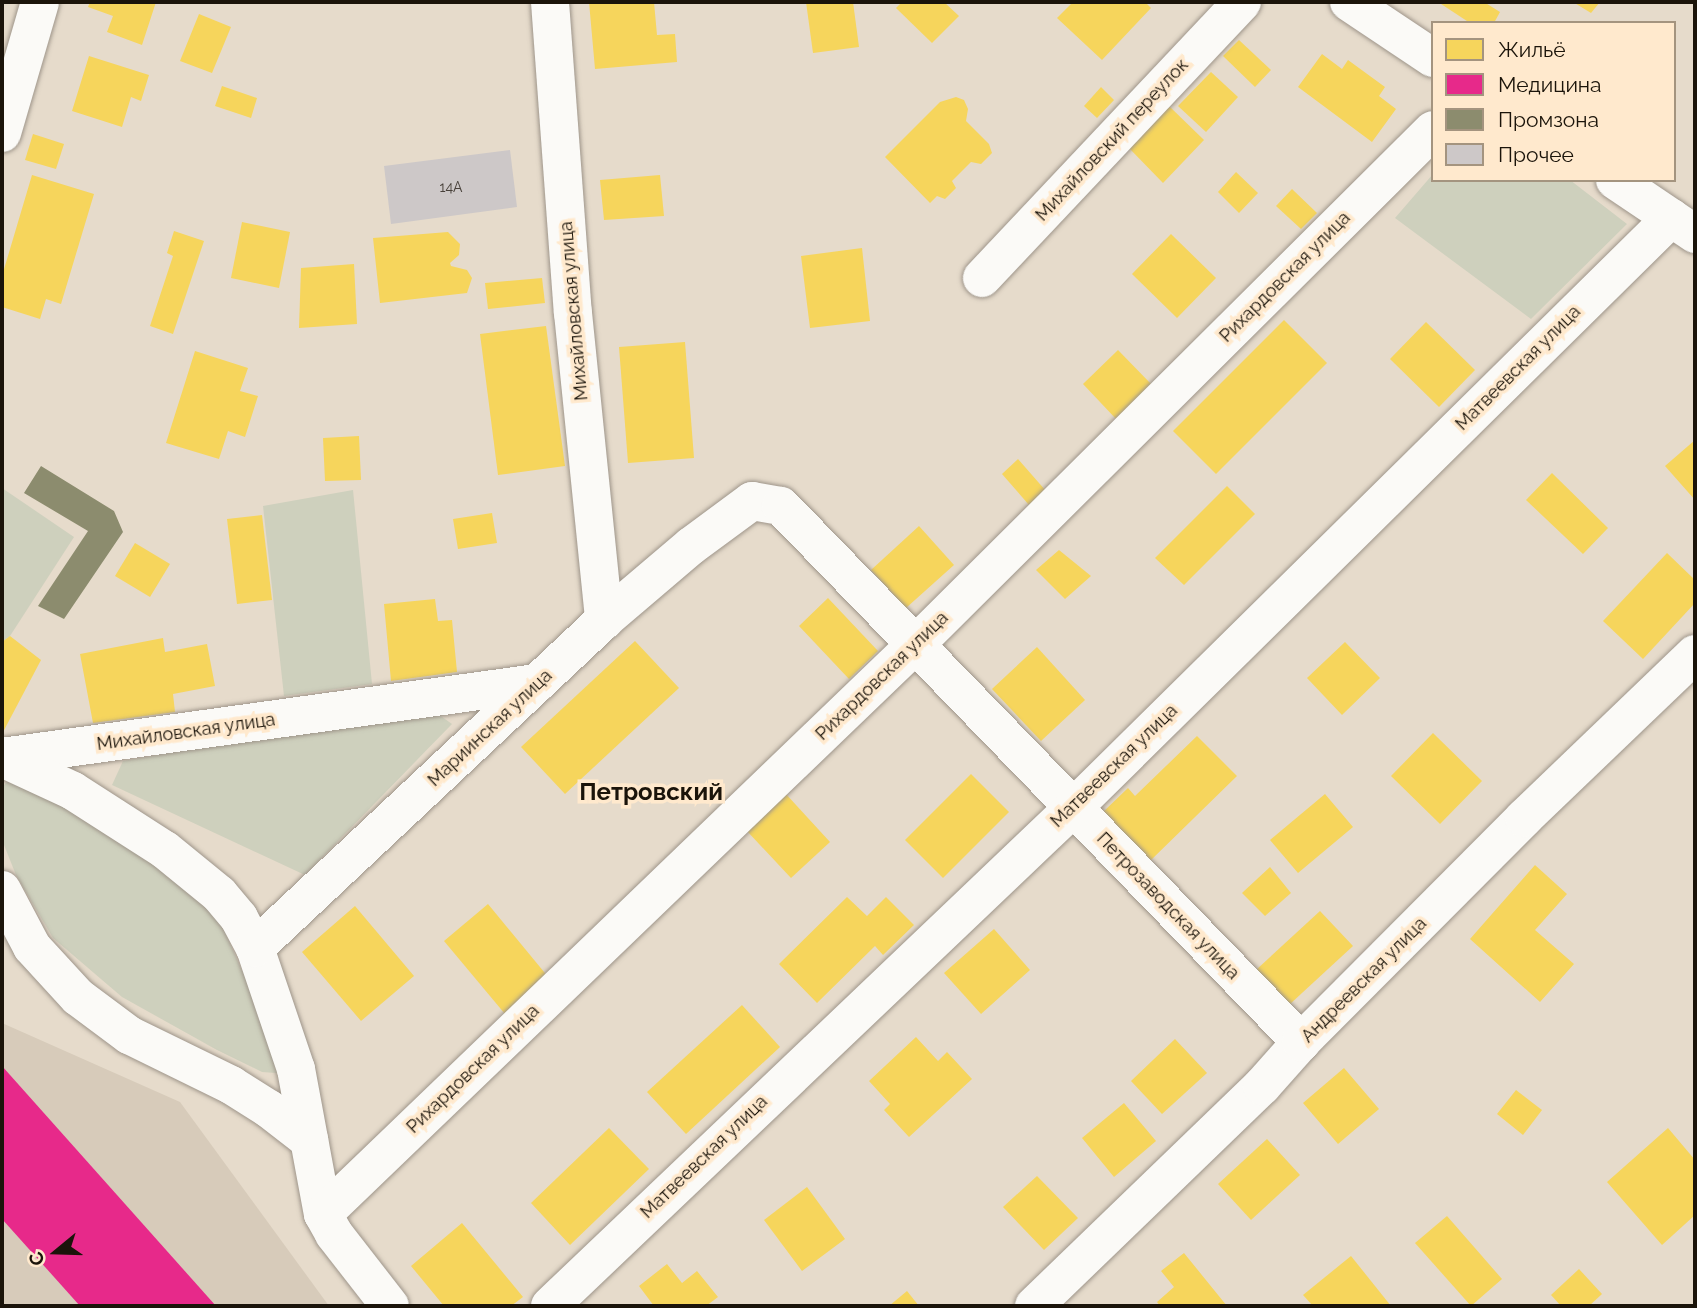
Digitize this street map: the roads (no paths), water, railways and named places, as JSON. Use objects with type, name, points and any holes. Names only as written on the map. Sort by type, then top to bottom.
[{"type":"street","points":[[2,133],[40,2]]},
{"type":"street","name":"Михайловская улица","points":[[550,2],[573,313],[604,620]]},
{"type":"street","name":"Михайловский переулок","points":[[982,278],[1242,2]]},
{"type":"street","points":[[1349,2],[1431,57]]},
{"type":"street","name":"Рихардовская улица","points":[[323,1214],[915,645],[1431,132]]},
{"type":"street","points":[[1618,182],[1683,226]]},
{"type":"street","name":"Матвеевская улица","points":[[550,1306],[1683,226]]},
{"type":"street","name":"Петрозаводская улица","points":[[731,514],[752,501],[780,506],[1301,1042]]},
{"type":"street","name":"Мариинская улица","points":[[256,948],[604,620],[731,514]]},
{"type":"street","name":"Андреевская улица","points":[[1034,1306],[1262,1086],[1301,1042],[1524,818],[1695,654]]},
{"type":"street","name":"Михайловская улица","points":[[2,758],[537,684]]},
{"type":"street","points":[[2,758],[73,792],[165,849],[219,894],[239,918],[256,948],[296,1069],[305,1104],[323,1214],[334,1234],[390,1306]]},
{"type":"street","points":[[2,890],[32,947],[78,997],[129,1035],[241,1091],[309,1140]]},
{"type":"district","name":"Петровский","points":[[651,792]]}]
